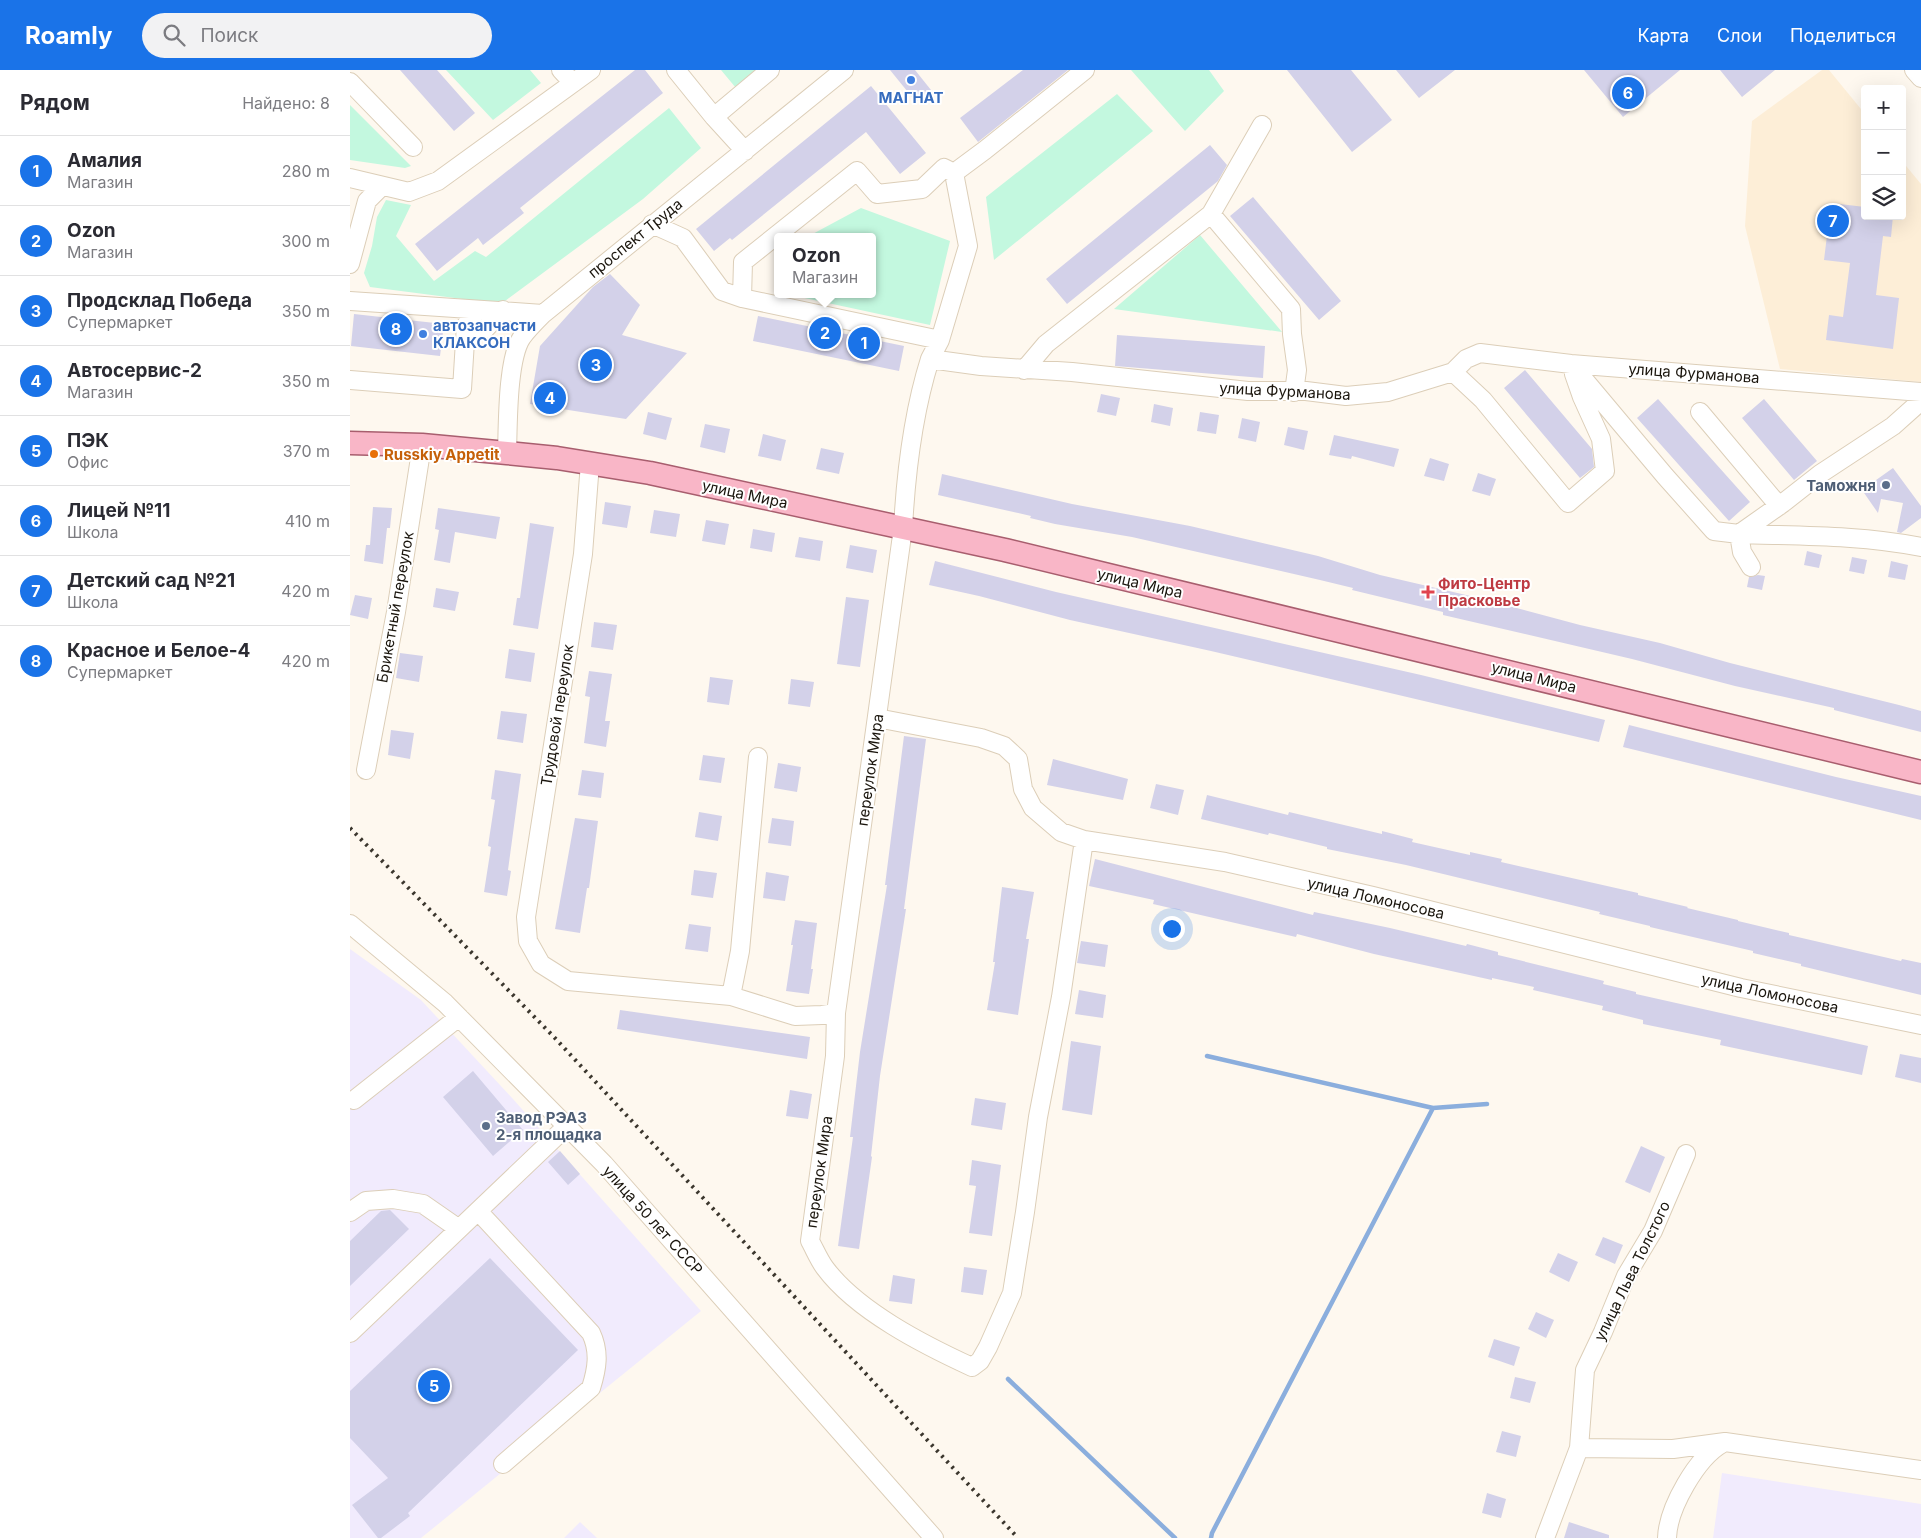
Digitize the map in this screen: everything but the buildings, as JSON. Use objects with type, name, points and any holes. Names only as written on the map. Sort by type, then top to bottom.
[{"type":"main road","name":"улица Мира","points":[[350,443],[422,445],[507,453],[590,463],[650,473],[904,528],[1328,627],[1921,772]]},
{"type":"street","points":[[561,70],[573,83]]},
{"type":"street","points":[[350,179],[409,192],[438,181],[591,70]]},
{"type":"street","points":[[676,70],[714,117],[745,151]]},
{"type":"street","points":[[714,117],[770,70]]},
{"type":"street","name":"проспект Труда","points":[[507,453],[510,393],[515,356],[521,338],[543,314],[844,70]]},
{"type":"street","points":[[954,173],[1085,70]]},
{"type":"street","points":[[1914,70],[1921,78]]},
{"type":"street","points":[[350,82],[413,147]]},
{"type":"street","points":[[1024,370],[1046,344],[1211,214],[1262,125]]},
{"type":"street","points":[[780,233],[857,172],[877,194],[922,189],[944,168],[954,173]]},
{"type":"street","points":[[904,528],[905,484],[923,383],[930,359],[940,340],[968,246],[954,173]]},
{"type":"street","points":[[350,179],[368,202]]},
{"type":"street","points":[[350,264],[368,202],[382,186]]},
{"type":"street","points":[[1211,214],[1292,309],[1292,334],[1297,370],[1294,392]]},
{"type":"street","points":[[652,224],[683,238],[722,291],[742,298],[940,340]]},
{"type":"street","points":[[742,298],[743,262],[774,238]]},
{"type":"street","points":[[350,286],[352,293],[358,301],[543,314]]},
{"type":"street","points":[[350,380],[462,389],[466,325],[485,329],[503,310]]},
{"type":"street","name":"улица Фурманова","points":[[930,359],[1024,370],[1072,372],[1248,391],[1306,391],[1346,396],[1388,392],[1453,372],[1466,359],[1480,353],[1571,364],[1921,392]]},
{"type":"street","points":[[1453,372],[1482,400],[1568,503],[1605,471],[1601,439],[1582,396],[1571,364]]},
{"type":"street","points":[[1571,364],[1714,531],[1739,534],[1836,537],[1898,542],[1921,547]]},
{"type":"street","points":[[1739,534],[1820,474],[1893,426],[1921,401]]},
{"type":"street","points":[[1700,412],[1779,506]]},
{"type":"street","name":"Брикетный переулок","points":[[366,770],[396,612],[422,445]]},
{"type":"street","name":"Трудовой переулок","points":[[590,463],[583,554],[526,917],[528,940],[541,964],[568,981],[731,996]]},
{"type":"street","name":"переулок Мира","points":[[904,528],[836,1013],[835,1056],[810,1241],[825,1268],[846,1291],[890,1324],[972,1367],[980,1361],[988,1347],[1012,1292],[1038,1117],[1062,998],[1084,840]]},
{"type":"street","points":[[1739,534],[1742,552],[1751,567]]},
{"type":"street","name":"улица Ломоносова","points":[[878,718],[982,738],[1004,746],[1018,759],[1023,789],[1033,808],[1061,832],[1084,840],[1225,862],[1373,896],[1741,988],[1921,1025]]},
{"type":"street","points":[[758,757],[740,951],[731,996],[795,1016],[822,1016],[836,1013]]},
{"type":"street","name":"улица 50 лет СССР","points":[[350,924],[445,1003],[604,1164],[934,1538]]},
{"type":"street","points":[[354,1100],[459,1017]]},
{"type":"street","points":[[350,1332],[567,1126]]},
{"type":"street","name":"улица Льва Толстого","points":[[1545,1538],[1579,1448],[1585,1370],[1626,1276],[1653,1231],[1686,1154]]},
{"type":"street","points":[[350,1212],[366,1201],[400,1200],[423,1204],[459,1229]]},
{"type":"street","points":[[478,1211],[591,1333],[596,1344],[598,1358],[596,1373],[590,1388],[503,1464]]},
{"type":"street","points":[[1667,1538],[1668,1525],[1691,1475],[1713,1449],[1725,1442]]},
{"type":"street","points":[[1579,1448],[1673,1449],[1725,1442],[1921,1470]]},
{"type":"shaded area","points":[[1822,70],[1829,70],[1861,109],[1861,220],[1906,220],[1906,166],[1921,184],[1921,382],[1780,369],[1745,226],[1752,121]]},
{"type":"shaded area","points":[[350,949],[421,1000],[513,1099],[701,1311],[421,1538],[350,1538]]},
{"type":"shaded area","points":[[1722,1473],[1921,1504],[1921,1538],[1713,1538]]},
{"type":"shaded area","points":[[580,1522],[597,1538],[564,1538]]},
{"type":"green space","points":[[446,70],[530,70],[541,83],[493,120]]},
{"type":"green space","points":[[721,70],[758,70],[736,88]]},
{"type":"green space","points":[[1131,70],[1209,70],[1224,91],[1185,131]]},
{"type":"green space","points":[[1117,94],[1153,131],[994,260],[986,197]]},
{"type":"green space","points":[[350,105],[411,166],[405,168],[350,160]]},
{"type":"green space","points":[[669,108],[701,148],[643,199],[501,304],[370,287],[364,273],[372,246],[377,217],[386,200],[411,205],[396,236],[434,281],[475,251],[486,257]]},
{"type":"green space","points":[[861,208],[950,241],[930,325],[805,298],[876,298],[876,233],[814,233]]},
{"type":"green space","points":[[1200,235],[1282,332],[1114,309]]},
{"type":"waterway","points":[[1207,1056],[1433,1108],[1487,1104]]},
{"type":"waterway","points":[[1211,1538],[1433,1108]]},
{"type":"waterway","points":[[1008,1379],[1175,1538]]},
{"type":"railway","points":[[350,828],[554,1037],[1018,1538]]},
{"type":"place","name":"МАГНАТ","points":[[911,80]]},
{"type":"place","name":"Лицей №11","points":[[1628,93]]},
{"type":"place","name":"Детский сад №21","points":[[1833,221]]},
{"type":"place","name":"Красное и Белое-4","points":[[396,329]]},
{"type":"place","name":"Ozon","points":[[825,333]]},
{"type":"place","name":"автозапчасти КЛАКСОН","points":[[423,334]]},
{"type":"place","name":"Амалия","points":[[864,343]]},
{"type":"place","name":"Продсклад Победа","points":[[596,365]]},
{"type":"place","name":"Автосервис-2","points":[[550,398]]},
{"type":"place","name":"Russkiy Appetit","points":[[374,454]]},
{"type":"place","name":"Таможня","points":[[1886,485]]},
{"type":"place","name":"Фито-Центр Прасковье","points":[[1428,592]]},
{"type":"place","name":"Завод РЭАЗ 2-я площадка","points":[[486,1126]]},
{"type":"place","name":"ПЭК","points":[[434,1386]]}]
